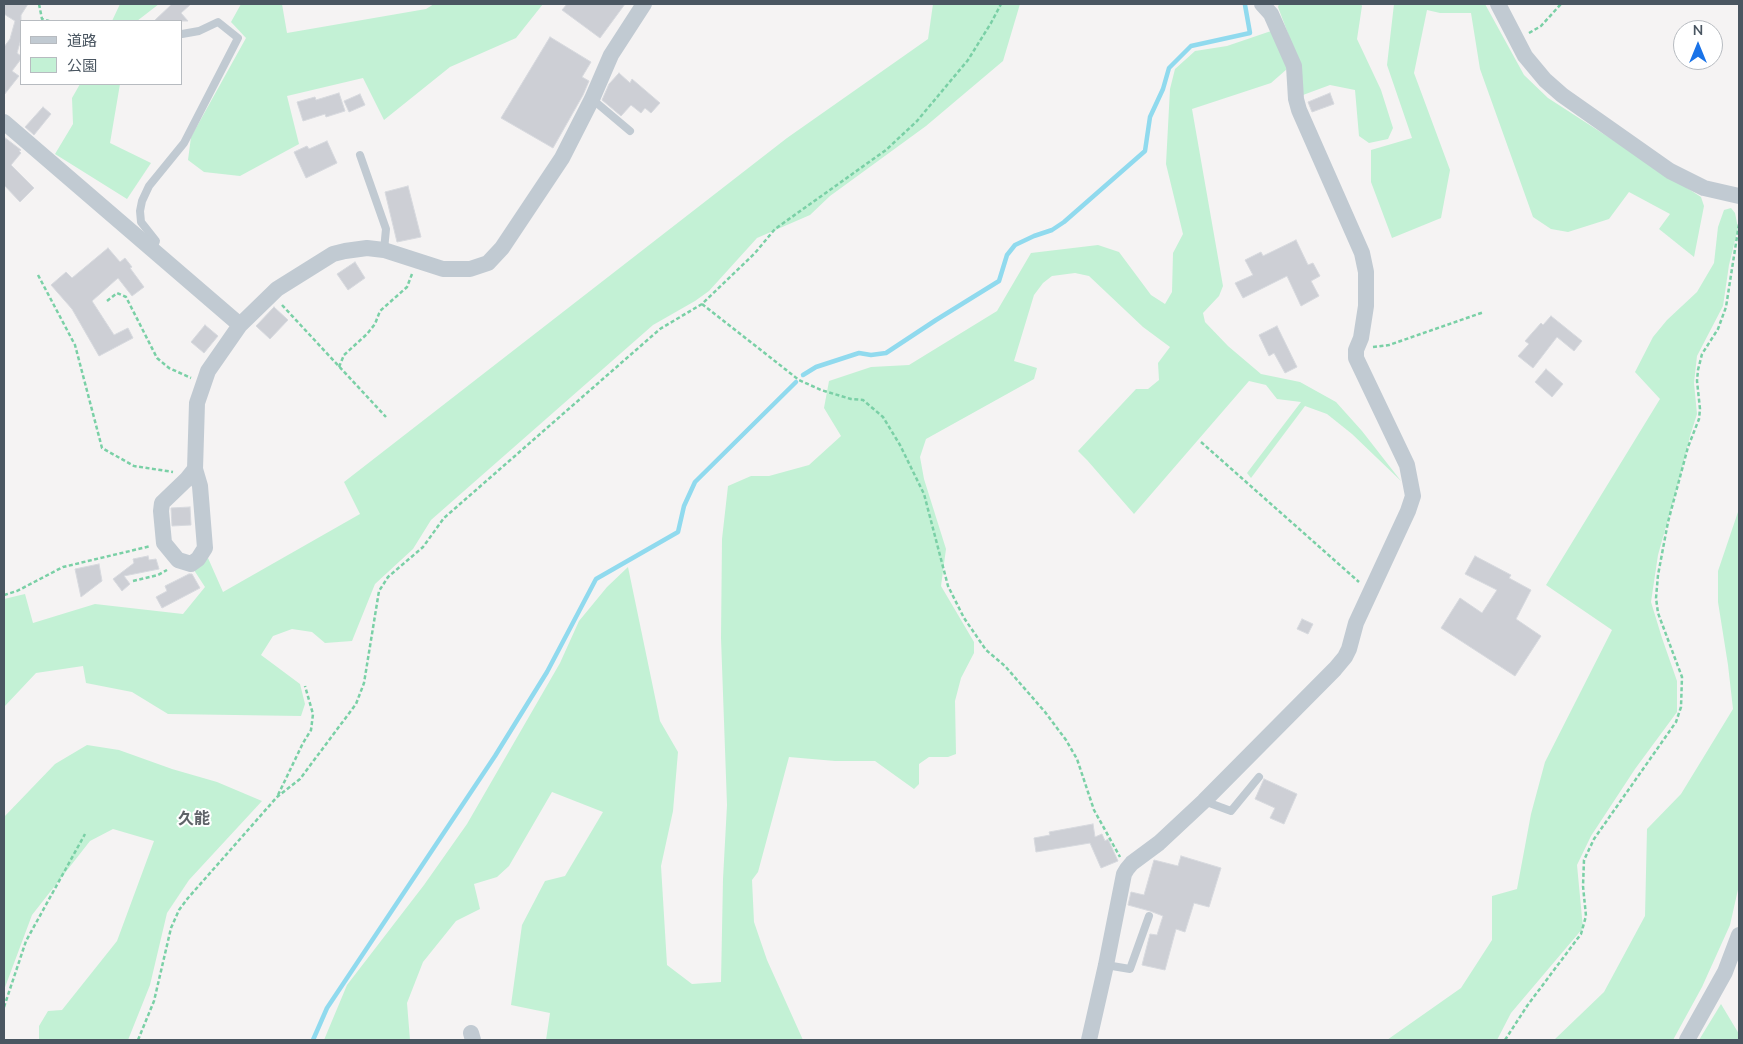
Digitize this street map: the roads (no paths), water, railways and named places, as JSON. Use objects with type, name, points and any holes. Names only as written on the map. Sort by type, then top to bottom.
[{"type":"street","points":[[195,469],[162,503],[161,512],[164,543],[178,560],[191,564],[198,559],[205,548],[200,486],[195,469],[197,403],[208,371],[240,325],[277,289],[334,254],[367,248],[384,250],[443,269],[470,269],[488,263],[502,248],[562,158],[592,99],[611,55],[644,4]]},
{"type":"street","points":[[1089,1040],[1124,874],[1132,864],[1159,843],[1204,801],[1340,663],[1349,649],[1356,623],[1408,511],[1412,496],[1407,466],[1356,358],[1356,350],[1361,338],[1366,306],[1366,272],[1362,253],[1299,110],[1296,99],[1294,66],[1271,14],[1262,4]]},
{"type":"street","points":[[1498,4],[1525,56],[1545,80],[1562,95],[1670,171],[1704,188],[1739,196]]},
{"type":"street","points":[[4,122],[240,325]]},
{"type":"street","points":[[1687,1040],[1725,972],[1739,935]]},
{"type":"lane","points":[[152,251],[156,241],[141,222],[140,211],[142,201],[149,186],[184,142],[238,38],[218,22],[199,31],[182,34]]},
{"type":"lane","points":[[592,99],[630,132]]},
{"type":"lane","points":[[360,155],[386,228],[384,250]]},
{"type":"lane","points":[[1204,801],[1231,810],[1259,777]]},
{"type":"lane","points":[[1106,965],[1130,970],[1148,916]]},
{"type":"waterway","points":[[803,375],[816,367],[859,353],[871,355],[886,353],[999,281],[1007,255],[1015,245],[1052,230],[1064,222],[1145,151],[1150,117],[1163,89],[1169,68],[1191,46],[1250,33],[1245,5]]},
{"type":"waterway","points":[[313,1040],[327,1008],[495,756],[547,672],[596,579],[678,532],[684,506],[695,482],[796,382]]},
{"type":"district","name":"久能","points":[[194,820]]}]
